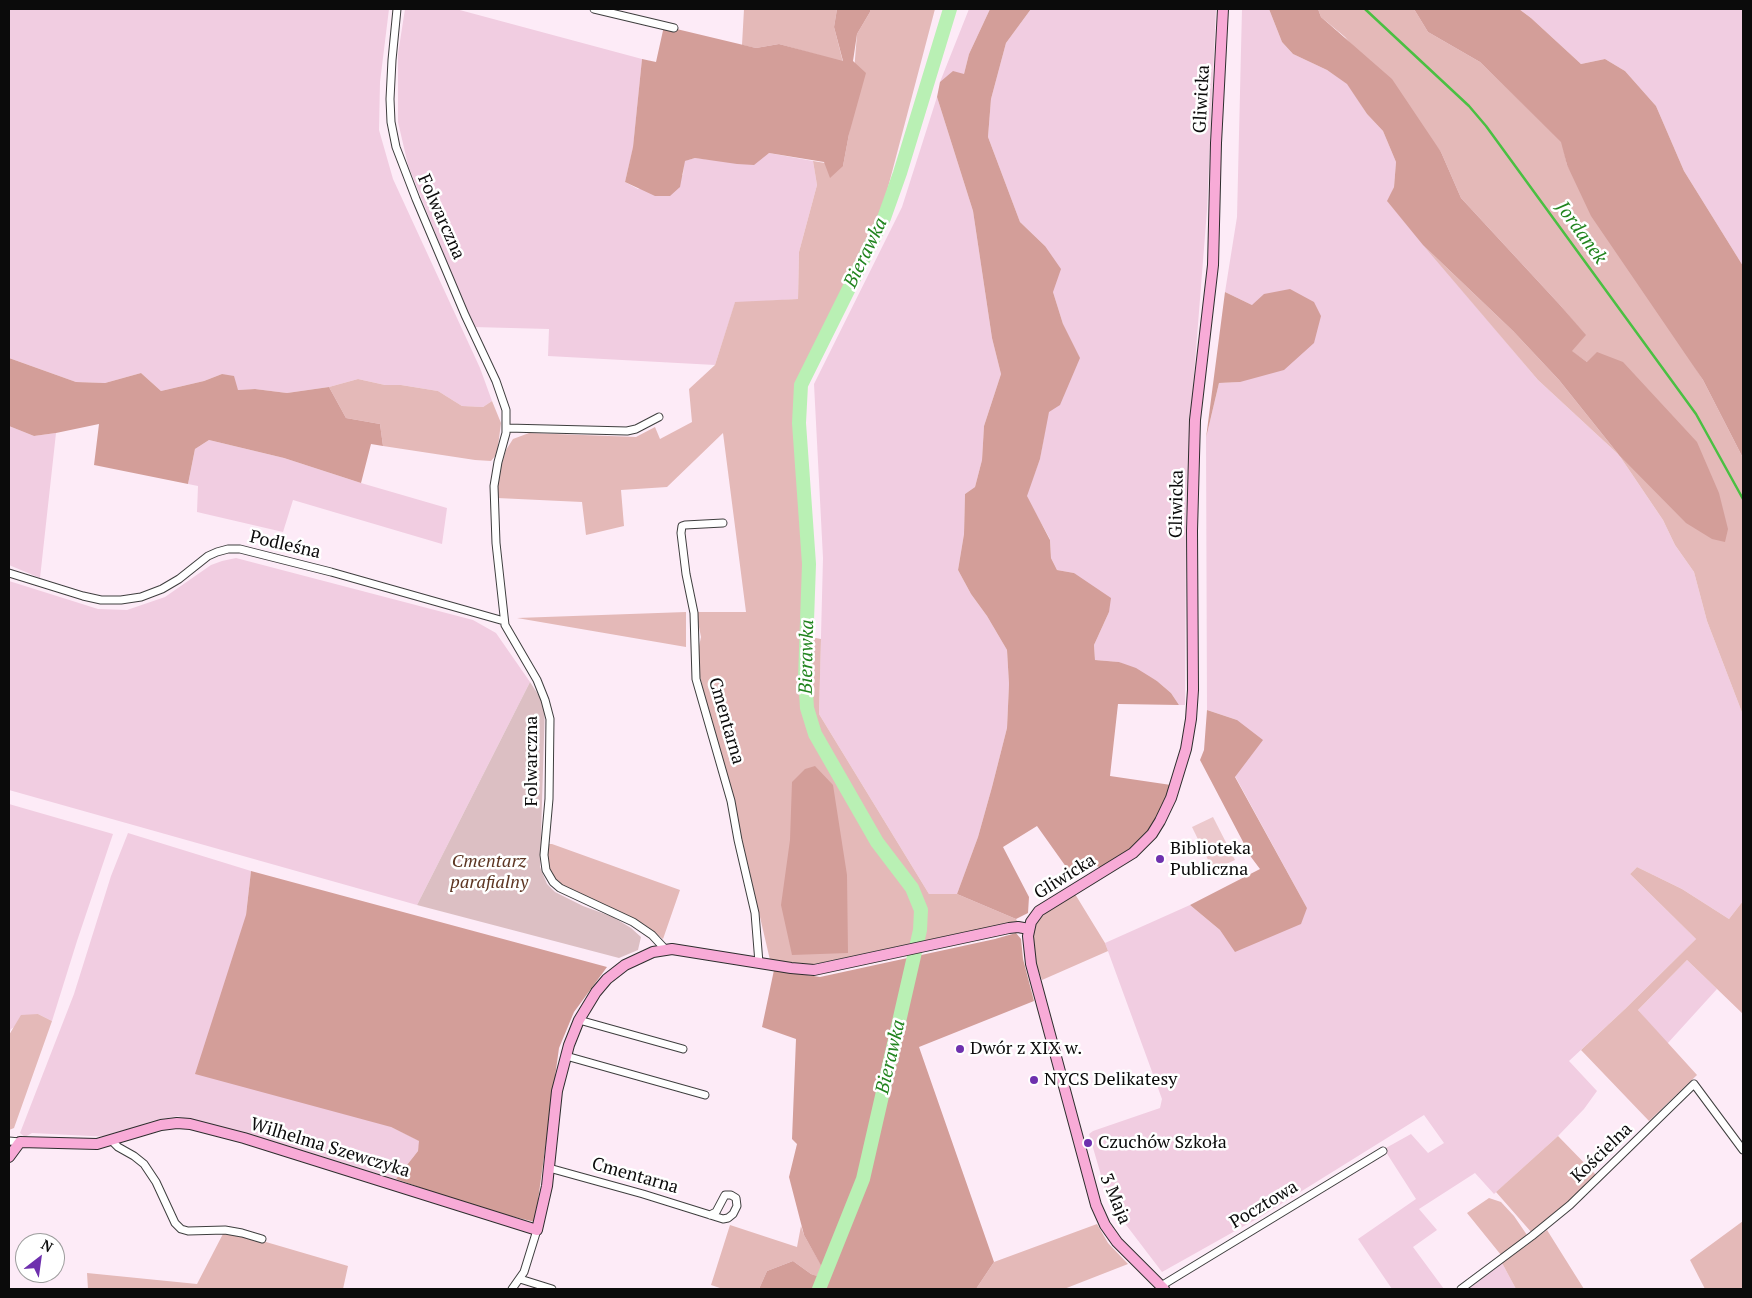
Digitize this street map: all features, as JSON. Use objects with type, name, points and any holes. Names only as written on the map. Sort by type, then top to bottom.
[{"type":"main road","name":"Gliwicka","points":[[1029,929],[1034,916],[1043,908],[1123,860],[1146,841],[1168,806],[1186,749],[1193,690],[1192,531],[1195,420],[1212,270],[1223,9]]},
{"type":"main road","points":[[536,1230],[545,1195],[558,1091],[566,1056],[579,1020],[596,992],[615,972],[639,958],[665,949],[676,949],[760,964],[814,970],[1014,928],[1029,929]]},
{"type":"main road","name":"3 Maja","points":[[1029,929],[1028,945],[1031,964],[1096,1204],[1105,1225],[1117,1242],[1162,1287]]},
{"type":"main road","name":"Wilhelma Szewczyka","points":[[20,1142],[86,1145],[112,1141],[161,1125],[177,1123],[196,1125],[370,1177],[536,1230]]},
{"type":"main road","points":[[9,1157],[20,1142]]},
{"type":"street","name":"Folwarczna","points":[[397,9],[390,92],[391,122],[396,147],[413,193],[499,389],[506,410],[507,428],[496,476],[494,504],[504,621],[510,637],[536,680],[545,700],[550,719],[550,793],[544,855],[548,874],[557,886],[568,894],[618,914],[638,925],[652,935],[665,949]]},
{"type":"street","points":[[594,9],[674,28]]},
{"type":"street","points":[[507,428],[627,431],[636,429],[659,416]]},
{"type":"street","name":"Cmentarna","points":[[723,523],[685,524],[681,529],[681,533],[686,574],[694,613],[696,679],[731,801],[755,913],[760,964]]},
{"type":"street","name":"Podleśna","points":[[9,573],[91,598],[120,600],[141,597],[162,589],[179,579],[202,560],[228,549],[240,549],[338,574],[504,621]]},
{"type":"street","points":[[579,1020],[683,1049]]},
{"type":"street","points":[[566,1056],[704,1095]]},
{"type":"street","name":"Kościelna","points":[[1461,1289],[1532,1236],[1577,1198],[1694,1084],[1743,1150]]},
{"type":"street","name":"Wilhelma Szewczyka","points":[[9,1141],[20,1142]]},
{"type":"street","points":[[112,1141],[144,1164],[156,1182],[175,1223],[181,1229],[188,1231],[232,1231],[262,1239]]},
{"type":"street","name":"Pocztowa","points":[[1162,1287],[1383,1151]]},
{"type":"street","name":"Cmentarna","points":[[549,1168],[710,1215]]},
{"type":"street","points":[[512,1289],[520,1279],[527,1264],[536,1230]]},
{"type":"street","points":[[520,1279],[552,1289]]},
{"type":"shaded area","points":[[9,9],[389,9],[380,82],[379,130],[393,179],[480,368],[492,401],[483,407],[462,406],[438,391],[401,385],[385,385],[358,379],[329,387],[287,393],[255,389],[238,390],[222,374],[204,381],[161,391],[141,373],[105,383],[76,382],[9,358]]},
{"type":"shaded area","points":[[405,9],[456,9],[642,59],[633,148],[625,182],[638,189],[683,175],[684,161],[695,158],[712,160],[769,153],[813,161],[817,185],[799,252],[798,299],[735,303],[715,365],[548,356],[549,329],[473,327],[408,165],[398,122],[398,54]]},
{"type":"shaded area","points":[[744,9],[837,9],[834,27],[843,62],[779,44],[756,48],[742,45]]},
{"type":"shaded area","points":[[837,9],[870,9],[870,12],[857,34],[853,61],[866,73],[849,134],[843,166],[830,178],[824,162],[769,153],[754,165],[695,158],[685,161],[680,187],[670,196],[655,196],[625,182],[633,147],[642,59],[656,62],[664,26],[756,48],[779,44],[843,61],[834,27]]},
{"type":"shaded area","points":[[870,9],[935,9],[882,210],[803,372],[793,424],[804,580],[800,635],[821,639],[819,714],[929,894],[957,894],[1017,921],[810,965],[770,960],[743,844],[700,677],[698,651],[701,637],[696,612],[746,612],[723,433],[667,487],[621,490],[624,526],[586,535],[582,502],[497,498],[497,480],[506,450],[513,439],[529,433],[636,437],[655,427],[660,439],[692,422],[689,389],[715,365],[735,302],[798,299],[799,252],[817,185],[813,161],[843,166],[849,134],[857,34]]},
{"type":"shaded area","points":[[969,9],[990,9],[969,54],[964,74],[940,82]]},
{"type":"shaded area","points":[[990,9],[1031,9],[1006,43],[991,99],[988,137],[1020,222],[1045,246],[1061,269],[1053,292],[1063,324],[1080,358],[1060,405],[1049,412],[1040,459],[1027,496],[1050,540],[1051,558],[1057,570],[1074,573],[1111,598],[1109,612],[1094,645],[1095,660],[1119,662],[1136,668],[1157,681],[1171,693],[1179,705],[1118,704],[1110,776],[1171,785],[1162,808],[1150,829],[1131,849],[1101,868],[1093,864],[1077,873],[1069,871],[1037,826],[1003,847],[1029,897],[1028,913],[1016,919],[957,894],[978,837],[1007,728],[1009,684],[1007,650],[958,570],[964,534],[965,494],[975,487],[982,460],[984,426],[1001,374],[992,338],[973,211],[937,97],[940,82],[953,71],[964,74],[969,54]]},
{"type":"shaded area","points":[[1031,9],[1216,9],[1207,210],[1194,375],[1186,526],[1185,705],[1179,705],[1171,693],[1157,681],[1119,662],[1095,660],[1094,645],[1109,612],[1074,573],[1057,570],[1051,558],[1050,539],[1026,496],[1040,459],[1063,324],[1053,292],[1045,246],[1020,222],[988,137],[991,99],[1006,43]]},
{"type":"shaded area","points":[[1242,9],[1269,9],[1282,42],[1293,54],[1327,70],[1348,84],[1367,114],[1383,131],[1396,162],[1394,187],[1388,202],[1538,380],[1619,455],[1663,520],[1675,545],[1694,572],[1707,621],[1743,715],[1743,901],[1729,919],[1682,889],[1637,867],[1630,874],[1696,939],[1569,1061],[1597,1091],[1584,1109],[1558,1136],[1494,1194],[1475,1173],[1419,1209],[1437,1230],[1413,1247],[1444,1289],[1392,1289],[1358,1239],[1416,1199],[1384,1149],[1411,1134],[1428,1153],[1444,1143],[1424,1115],[1260,1217],[1162,1272],[1117,1213],[1105,1189],[1089,1134],[1160,1108],[1162,1099],[1105,943],[1190,905],[1220,930],[1307,908],[1235,776],[1237,720],[1207,710],[1206,438],[1219,383],[1240,382],[1252,305],[1225,292],[1237,217]]},
{"type":"shaded area","points":[[1269,9],[1318,9],[1321,17],[1392,79],[1441,152],[1461,198],[1586,335],[1572,351],[1587,362],[1597,352],[1623,362],[1697,442],[1719,493],[1728,529],[1725,542],[1712,539],[1686,523],[1619,455],[1559,380],[1513,331],[1423,245],[1387,201],[1394,187],[1396,162],[1383,131],[1367,114],[1347,84],[1327,70],[1293,54],[1282,42]]},
{"type":"shaded area","points":[[1318,9],[1414,9],[1428,32],[1480,62],[1562,142],[1567,165],[1703,380],[1743,458],[1743,715],[1707,621],[1694,572],[1675,545],[1663,520],[1619,455],[1587,362],[1571,351],[1585,335],[1560,305],[1461,198],[1441,152],[1345,37],[1321,17]]},
{"type":"shaded area","points":[[1414,9],[1519,9],[1581,64],[1605,59],[1625,71],[1656,106],[1684,171],[1743,266],[1743,458],[1703,380],[1591,216],[1567,165],[1561,142],[1480,62],[1428,32]]},
{"type":"shaded area","points":[[1519,9],[1743,9],[1743,266],[1684,171],[1656,106],[1625,71],[1605,59],[1581,64]]},
{"type":"shaded area","points":[[937,97],[973,211],[992,338],[1001,374],[984,426],[982,460],[975,487],[965,494],[964,534],[958,570],[1007,650],[1009,684],[1007,728],[978,837],[957,894],[929,894],[819,714],[823,558],[814,384],[902,207]]},
{"type":"shaded area","points":[[1423,245],[1513,331],[1559,380],[1619,455],[1538,380]]},
{"type":"shaded area","points":[[1290,289],[1314,302],[1321,316],[1314,343],[1284,370],[1240,382],[1219,383],[1206,438],[1225,292],[1252,305],[1264,294]]},
{"type":"shaded area","points":[[9,358],[76,382],[105,383],[141,373],[161,391],[204,381],[222,374],[234,376],[238,390],[255,389],[287,393],[329,387],[346,418],[380,424],[383,446],[371,444],[361,483],[284,458],[209,440],[195,449],[188,484],[94,465],[99,424],[34,436],[9,426]]},
{"type":"shaded area","points":[[358,379],[385,385],[401,385],[438,391],[462,406],[483,407],[492,401],[501,423],[497,454],[491,461],[475,460],[383,446],[380,424],[346,418],[329,387]]},
{"type":"shaded area","points":[[9,426],[34,436],[56,433],[40,578],[9,565]]},
{"type":"shaded area","points":[[209,440],[284,458],[447,508],[442,544],[293,500],[283,532],[197,512],[198,486],[188,484],[195,449]]},
{"type":"shaded area","points":[[236,558],[473,620],[496,633],[530,682],[417,905],[9,790],[9,581],[98,609],[127,610],[165,597],[211,565]]},
{"type":"shaded area","points":[[686,612],[686,647],[517,618]]},
{"type":"shaded area","points":[[1207,710],[1237,720],[1263,740],[1235,777],[1307,908],[1301,924],[1235,952],[1220,930],[1190,905],[1260,869],[1251,857],[1200,760],[1204,750]]},
{"type":"shaded area","points":[[815,766],[833,785],[847,875],[848,953],[792,955],[781,905],[790,840],[792,782],[805,769]]},
{"type":"shaded area","points":[[9,804],[113,834],[52,1021],[38,1014],[11,1029],[9,1035]]},
{"type":"shaded area","points":[[1213,817],[1235,860],[1213,870],[1192,827]]},
{"type":"shaded area","points":[[128,833],[251,871],[246,915],[391,1127],[420,1141],[418,1151],[396,1179],[199,1124],[178,1116],[152,1121],[110,1137],[32,1133],[25,1137],[20,1133],[74,994],[111,876]]},
{"type":"shaded area","points":[[549,844],[680,890],[663,939],[645,925],[573,892],[557,882],[550,872],[547,862]]},
{"type":"shaded area","points":[[1637,867],[1682,889],[1729,919],[1743,901],[1743,1014],[1687,960],[1638,1010],[1697,1075],[1649,1121],[1581,1050],[1696,939],[1630,874]]},
{"type":"shaded area","points":[[251,871],[607,967],[574,1012],[559,1048],[535,1222],[482,1209],[396,1179],[418,1151],[419,1141],[391,1127],[195,1074],[246,915]]},
{"type":"shaded area","points":[[1075,894],[1108,951],[1042,980],[1034,959],[1032,939],[1035,925],[1046,912]]},
{"type":"shaded area","points":[[1016,933],[1021,939],[1023,959],[1034,1001],[919,1047],[994,1262],[976,1289],[759,1289],[767,1271],[793,1261],[811,1274],[829,1280],[804,1235],[789,1177],[797,1144],[792,1139],[796,1039],[762,1027],[774,970],[820,977]]},
{"type":"shaded area","points":[[1687,960],[1717,989],[1667,1044],[1638,1010]]},
{"type":"shaded area","points":[[38,1014],[52,1021],[14,1128],[9,1130],[9,1035],[21,1015]]},
{"type":"shaded area","points":[[1558,1136],[1597,1176],[1532,1233],[1496,1192]]},
{"type":"shaded area","points":[[1489,1198],[1501,1202],[1514,1216],[1527,1235],[1501,1255],[1467,1213]]},
{"type":"shaded area","points":[[1743,1221],[1743,1289],[1705,1289],[1690,1260]]},
{"type":"shaded area","points":[[1097,1224],[1108,1243],[1128,1264],[1064,1289],[976,1289],[994,1262]]},
{"type":"shaded area","points":[[730,1225],[797,1247],[801,1226],[804,1235],[830,1281],[811,1274],[793,1261],[767,1271],[759,1289],[723,1289],[711,1285]]},
{"type":"shaded area","points":[[225,1230],[348,1266],[343,1289],[88,1289],[87,1273],[197,1284]]},
{"type":"shaded area","points":[[1547,1230],[1584,1289],[1516,1289],[1502,1263]]},
{"type":"shaded area","points":[[1502,1263],[1516,1289],[1466,1289]]},
{"type":"green space","name":"Cmentarz parafialny","points":[[530,682],[545,705],[540,867],[547,884],[555,892],[583,906],[613,917],[631,928],[641,937],[638,950],[619,958],[417,905]]},
{"type":"waterway","name":"Bierawka","points":[[819,1289],[863,1179],[920,930],[921,910],[912,888],[877,842],[815,734],[807,708],[805,678],[809,564],[799,423],[801,385],[884,218],[900,173],[950,9]]},
{"type":"waterway","name":"Jordanek","points":[[1365,9],[1469,106],[1486,126],[1696,414],[1743,499]]},
{"type":"place","name":"Biblioteka Publiczna","points":[[1160,859]]},
{"type":"place","name":"Dwór z XIX w.","points":[[960,1049]]},
{"type":"place","name":"NYCS Delikatesy","points":[[1034,1080]]},
{"type":"place","name":"Czuchów Szkoła","points":[[1088,1143]]}]
